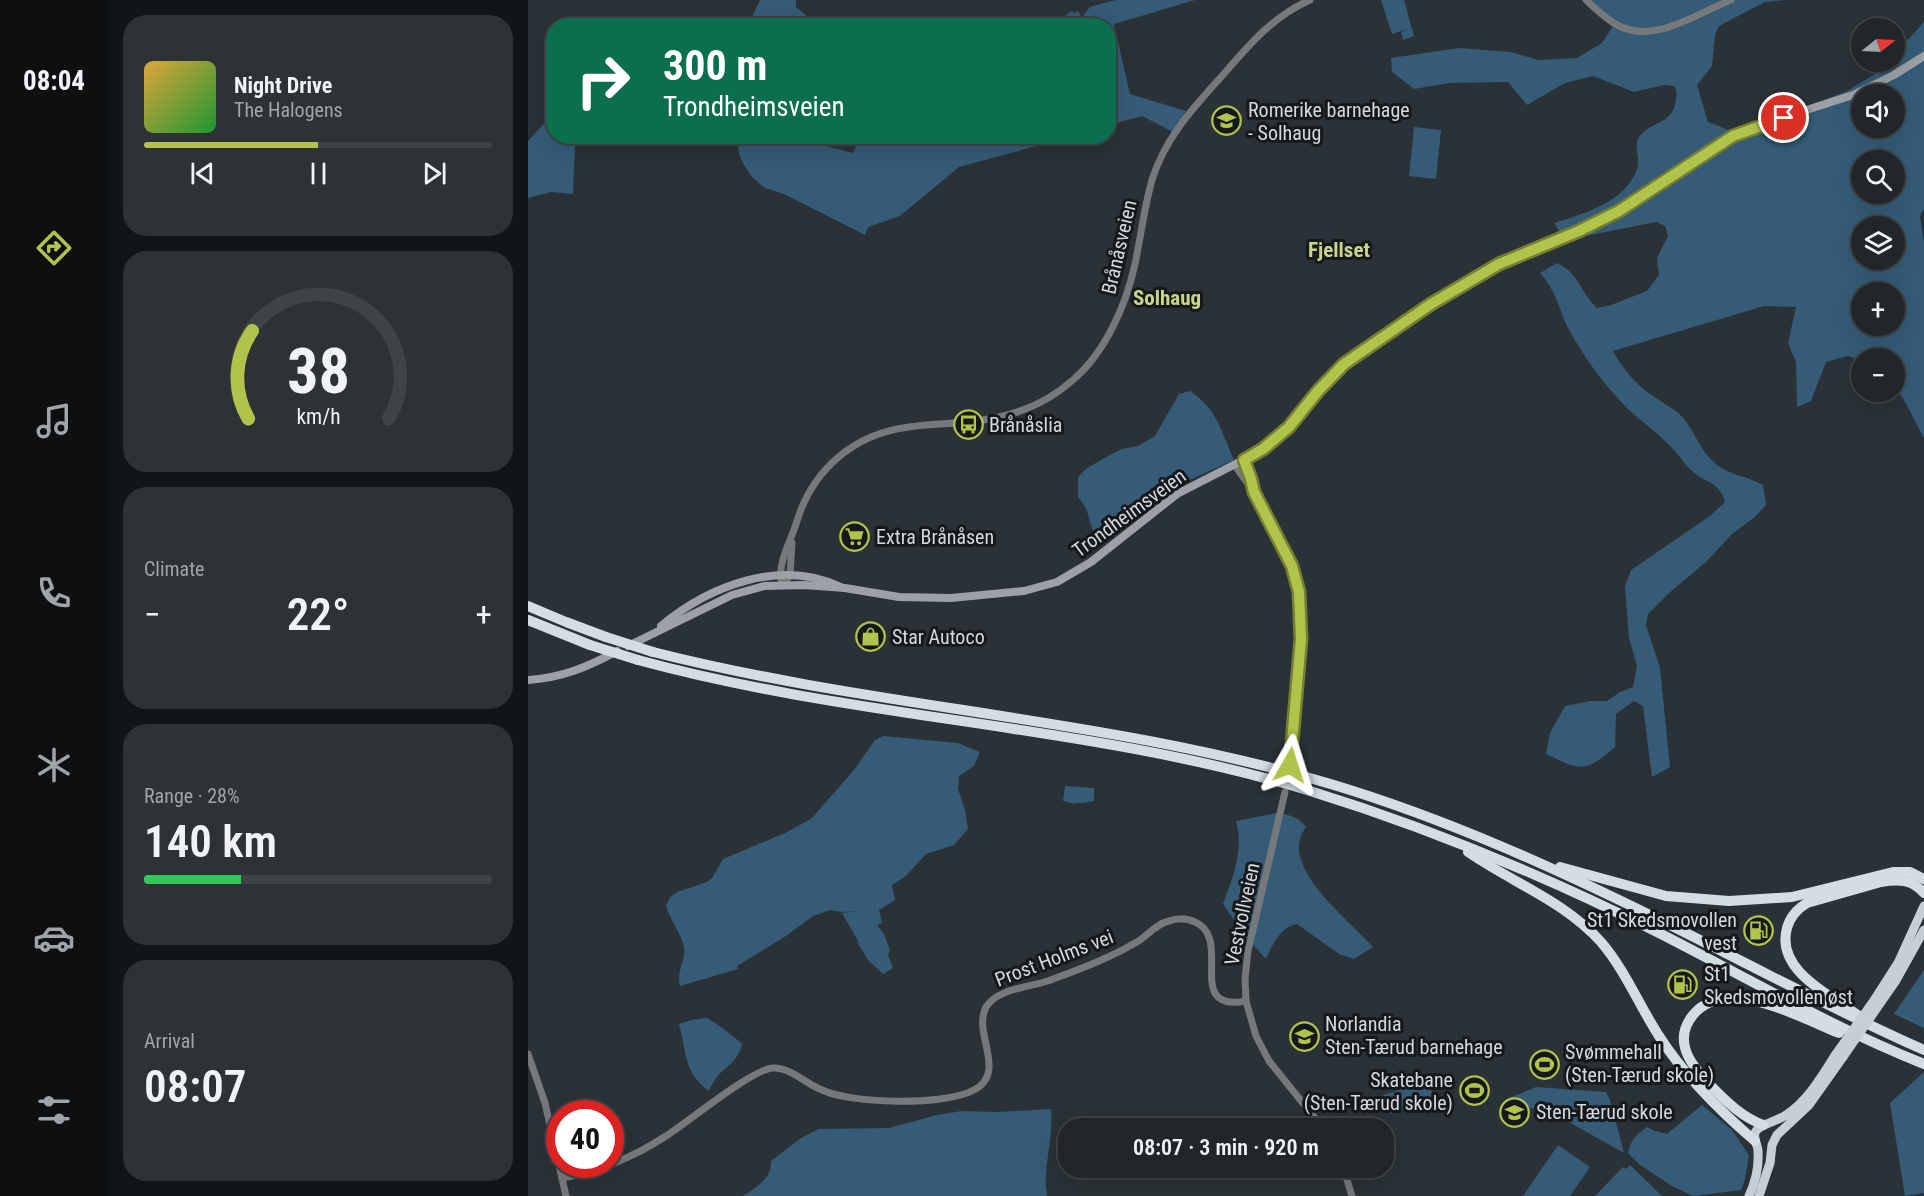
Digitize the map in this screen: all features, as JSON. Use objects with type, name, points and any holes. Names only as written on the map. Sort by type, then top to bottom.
[{"type":"highway","points":[[528,606],[606,637],[653,652],[779,680],[1144,739],[1231,757],[1325,783],[1400,807],[1548,866],[1651,915],[1878,1030],[1924,1050]]},
{"type":"highway","points":[[528,620],[590,645],[702,677],[783,694],[1070,739],[1227,769],[1364,808],[1457,842],[1606,907],[1845,1029],[1924,1064]]},
{"type":"highway","points":[[1457,842],[1485,864],[1554,903],[1593,934],[1617,963],[1674,1057],[1699,1086],[1756,1142],[1765,1147],[1772,1145]]},
{"type":"highway","points":[[1548,866],[1569,868],[1666,896],[1736,902],[1792,897],[1887,873],[1903,872],[1919,877]]},
{"type":"highway","points":[[1878,1030],[1802,975],[1792,962],[1787,947],[1788,925],[1795,913],[1807,903],[1881,882],[1909,881],[1924,893]]},
{"type":"highway","points":[[1878,1001],[1924,906]]},
{"type":"highway","points":[[1759,1196],[1770,1163],[1772,1145],[1777,1135],[1809,1105],[1924,930]]},
{"type":"highway","points":[[1777,1135],[1775,1130],[1734,1109],[1705,1080],[1688,1058],[1684,1042],[1686,1027],[1694,1013],[1705,1004],[1731,998],[1754,1000],[1868,1046],[1900,1054]]},
{"type":"highway","points":[[1749,1196],[1758,1169],[1755,1131],[1788,1114],[1840,1056]]},
{"type":"main road","name":"Trondheimsveien","points":[[528,680],[553,677],[584,668],[732,595],[756,588],[784,584],[845,588],[889,596],[929,598],[1005,593],[1044,586],[1065,578],[1085,566],[1177,494],[1263,449],[1289,427],[1334,373],[1358,353],[1470,280],[1507,261],[1610,216],[1733,136],[1853,94],[1894,75],[1924,56]]},
{"type":"main road","name":"Trondheimsveien","points":[[655,631],[675,616],[721,590],[748,579],[790,575],[818,579],[845,588]]},
{"type":"street","name":"Brånåsveien","points":[[780,575],[783,557],[791,541],[803,503],[812,486],[830,463],[857,443],[880,433],[897,429],[980,420],[1015,413],[1050,397],[1082,371],[1103,344],[1122,306],[1135,266],[1152,183],[1171,139],[1195,106],[1258,35],[1280,17],[1310,0]]},
{"type":"street","points":[[1586,0],[1616,25],[1644,32],[1665,28],[1731,0]]},
{"type":"street","points":[[1244,460],[1254,492]]},
{"type":"street","points":[[1235,465],[1254,492],[1288,557],[1299,592],[1301,639],[1290,765]]},
{"type":"street","name":"Brånåsveien","points":[[790,575],[791,541]]},
{"type":"street","points":[[780,575],[784,584]]},
{"type":"street","points":[[784,584],[790,575]]},
{"type":"street","name":"Vestvollveien","points":[[1285,792],[1246,961],[1246,1001],[1256,1036],[1269,1061],[1315,1118]]},
{"type":"street","name":"Prost Holms vei","points":[[624,1159],[666,1136],[749,1078],[769,1068],[789,1071],[826,1092],[858,1098],[925,1100],[971,1092],[981,1085],[988,1072],[989,1060],[983,1020],[986,1008],[994,998],[1048,981],[1120,951],[1138,942],[1157,926],[1167,921],[1191,920],[1205,929],[1212,942],[1210,979],[1214,991],[1226,1002],[1246,1001]]},
{"type":"street","points":[[528,1054],[546,1107]]},
{"type":"street","points":[[562,1178],[566,1196]]},
{"type":"street","points":[[1347,1178],[1352,1196]]},
{"type":"shaded area","points":[[760,0],[796,0],[796,7],[809,18],[751,18]]},
{"type":"shaded area","points":[[1116,0],[1195,0],[1116,23],[1116,18],[1081,18],[1090,7]]},
{"type":"shaded area","points":[[1381,0],[1404,0],[1414,36],[1403,40],[1401,32],[1407,29],[1392,34]]},
{"type":"shaded area","points":[[1591,0],[1786,0],[1765,2],[1719,26],[1715,35],[1712,66],[1697,85],[1708,122],[1731,131],[1809,106],[1851,89],[1851,138],[1905,138],[1905,84],[1858,84],[1878,72],[1905,72],[1905,43],[1924,22],[1924,209],[1920,216],[1924,243],[1924,438],[1905,402],[1905,348],[1851,348],[1851,357],[1826,362],[1811,401],[1797,407],[1796,362],[1788,343],[1796,307],[1764,306],[1613,351],[1621,365],[1637,383],[1682,416],[1699,443],[1717,465],[1728,472],[1763,485],[1766,505],[1648,614],[1646,625],[1660,668],[1670,767],[1652,777],[1643,706],[1634,701],[1616,714],[1615,747],[1589,765],[1582,767],[1567,764],[1546,754],[1550,733],[1565,706],[1590,701],[1607,701],[1633,687],[1637,666],[1629,638],[1625,587],[1631,570],[1710,516],[1725,502],[1716,486],[1693,472],[1669,445],[1618,399],[1573,337],[1553,291],[1540,273],[1557,263],[1564,267],[1575,277],[1597,308],[1647,291],[1659,275],[1657,258],[1668,236],[1665,226],[1656,222],[1575,238],[1563,237],[1554,223],[1603,205],[1623,190],[1637,169],[1639,137],[1671,114],[1677,94],[1676,89],[1674,86],[1664,85],[1634,92],[1593,76],[1565,83],[1527,105],[1508,82],[1449,83],[1414,89],[1392,72],[1391,58],[1459,48],[1511,52],[1538,60],[1577,58],[1602,43],[1615,23]]},
{"type":"shaded area","points":[[1072,11],[1074,13],[1078,11],[1081,16],[1062,18]]},
{"type":"shaded area","points":[[1116,33],[1130,94],[1186,111],[1173,132],[1142,116],[1116,123]]},
{"type":"shaded area","points":[[546,122],[546,144],[575,144],[573,194],[551,192],[528,198],[528,141]]},
{"type":"shaded area","points":[[1414,127],[1441,130],[1436,179],[1409,176]]},
{"type":"shaded area","points":[[738,144],[819,144],[853,153],[857,144],[1043,144],[959,167],[900,216],[868,227],[865,235],[784,194],[765,188],[752,177],[739,154]]},
{"type":"shaded area","points":[[1190,391],[1213,414],[1234,460],[1178,485],[1093,531],[1086,508],[1078,497],[1078,477],[1087,468],[1108,456],[1122,449],[1138,446],[1155,436],[1179,394]]},
{"type":"shaded area","points":[[883,736],[958,743],[980,752],[974,766],[959,776],[958,789],[968,829],[954,845],[926,854],[906,876],[892,885],[895,900],[879,910],[882,923],[877,925],[884,934],[890,950],[888,955],[893,968],[883,974],[868,960],[842,913],[857,911],[830,910],[813,916],[786,936],[737,966],[738,969],[680,986],[679,976],[684,947],[666,906],[670,897],[677,892],[707,882],[712,878],[723,859],[785,833],[811,819],[854,770],[875,740]]},
{"type":"shaded area","points":[[1065,786],[1094,788],[1094,801],[1075,804],[1063,801]]},
{"type":"shaded area","points":[[1277,813],[1296,818],[1306,827],[1299,842],[1301,858],[1308,875],[1320,892],[1373,947],[1354,959],[1339,954],[1297,924],[1282,932],[1266,959],[1244,935],[1223,904],[1234,874],[1238,853],[1236,821]]},
{"type":"shaded area","points":[[1924,970],[1924,1028],[1894,1014]]},
{"type":"shaded area","points":[[706,1018],[742,1044],[733,1062],[720,1073],[709,1091],[690,1069],[679,1024]]},
{"type":"shaded area","points":[[1924,1072],[1924,1193],[1905,1196],[1890,1103]]},
{"type":"shaded area","points":[[1427,1081],[1434,1097],[1391,1114],[1383,1095]]},
{"type":"shaded area","points":[[1536,1087],[1606,1092],[1624,1153],[1567,1121],[1507,1099]]},
{"type":"shaded area","points":[[1702,1105],[1732,1130],[1749,1155],[1741,1190],[1693,1196],[1672,1186],[1640,1165],[1628,1153],[1634,1138],[1647,1127],[1667,1134]]},
{"type":"shaded area","points":[[1051,1109],[1046,1176],[1047,1196],[743,1196],[766,1177],[771,1161],[801,1138],[819,1129],[889,1128],[962,1111]]},
{"type":"shaded area","points":[[1558,1145],[1590,1167],[1570,1196],[1523,1196]]},
{"type":"shaded area","points":[[1630,1165],[1662,1196],[1595,1196],[1623,1167],[1626,1169]]},
{"type":"place","name":"Romerike barnehage - Solhaug","points":[[1227,121]]},
{"type":"place","name":"Brånåslia","points":[[968,425]]},
{"type":"place","name":"Extra Brånåsen","points":[[855,537]]},
{"type":"place","name":"Star Autoco","points":[[871,637]]},
{"type":"place","name":"St1 Skedsmovollen vest","points":[[1758,931]]},
{"type":"place","name":"St1 Skedsmovollen øst","points":[[1683,985]]},
{"type":"place","name":"Norlandia Sten-Tærud barnehage","points":[[1304,1036]]},
{"type":"place","name":"Svømmehall (Sten-Tærud skole)","points":[[1544,1064]]},
{"type":"place","name":"Skatebane (Sten-Tærud skole)","points":[[1474,1091]]},
{"type":"place","name":"Sten-Tærud skole","points":[[1515,1112]]},
{"type":"district","name":"Fjellset","points":[[1339,250]]},
{"type":"district","name":"Solhaug","points":[[1167,298]]},
{"type":"route","points":[[1290,765],[1301,639],[1299,592],[1292,566],[1254,492],[1244,460],[1263,449],[1289,427],[1318,391],[1344,364],[1431,304],[1499,264],[1579,231],[1619,211],[1733,136],[1784,118]]}]
